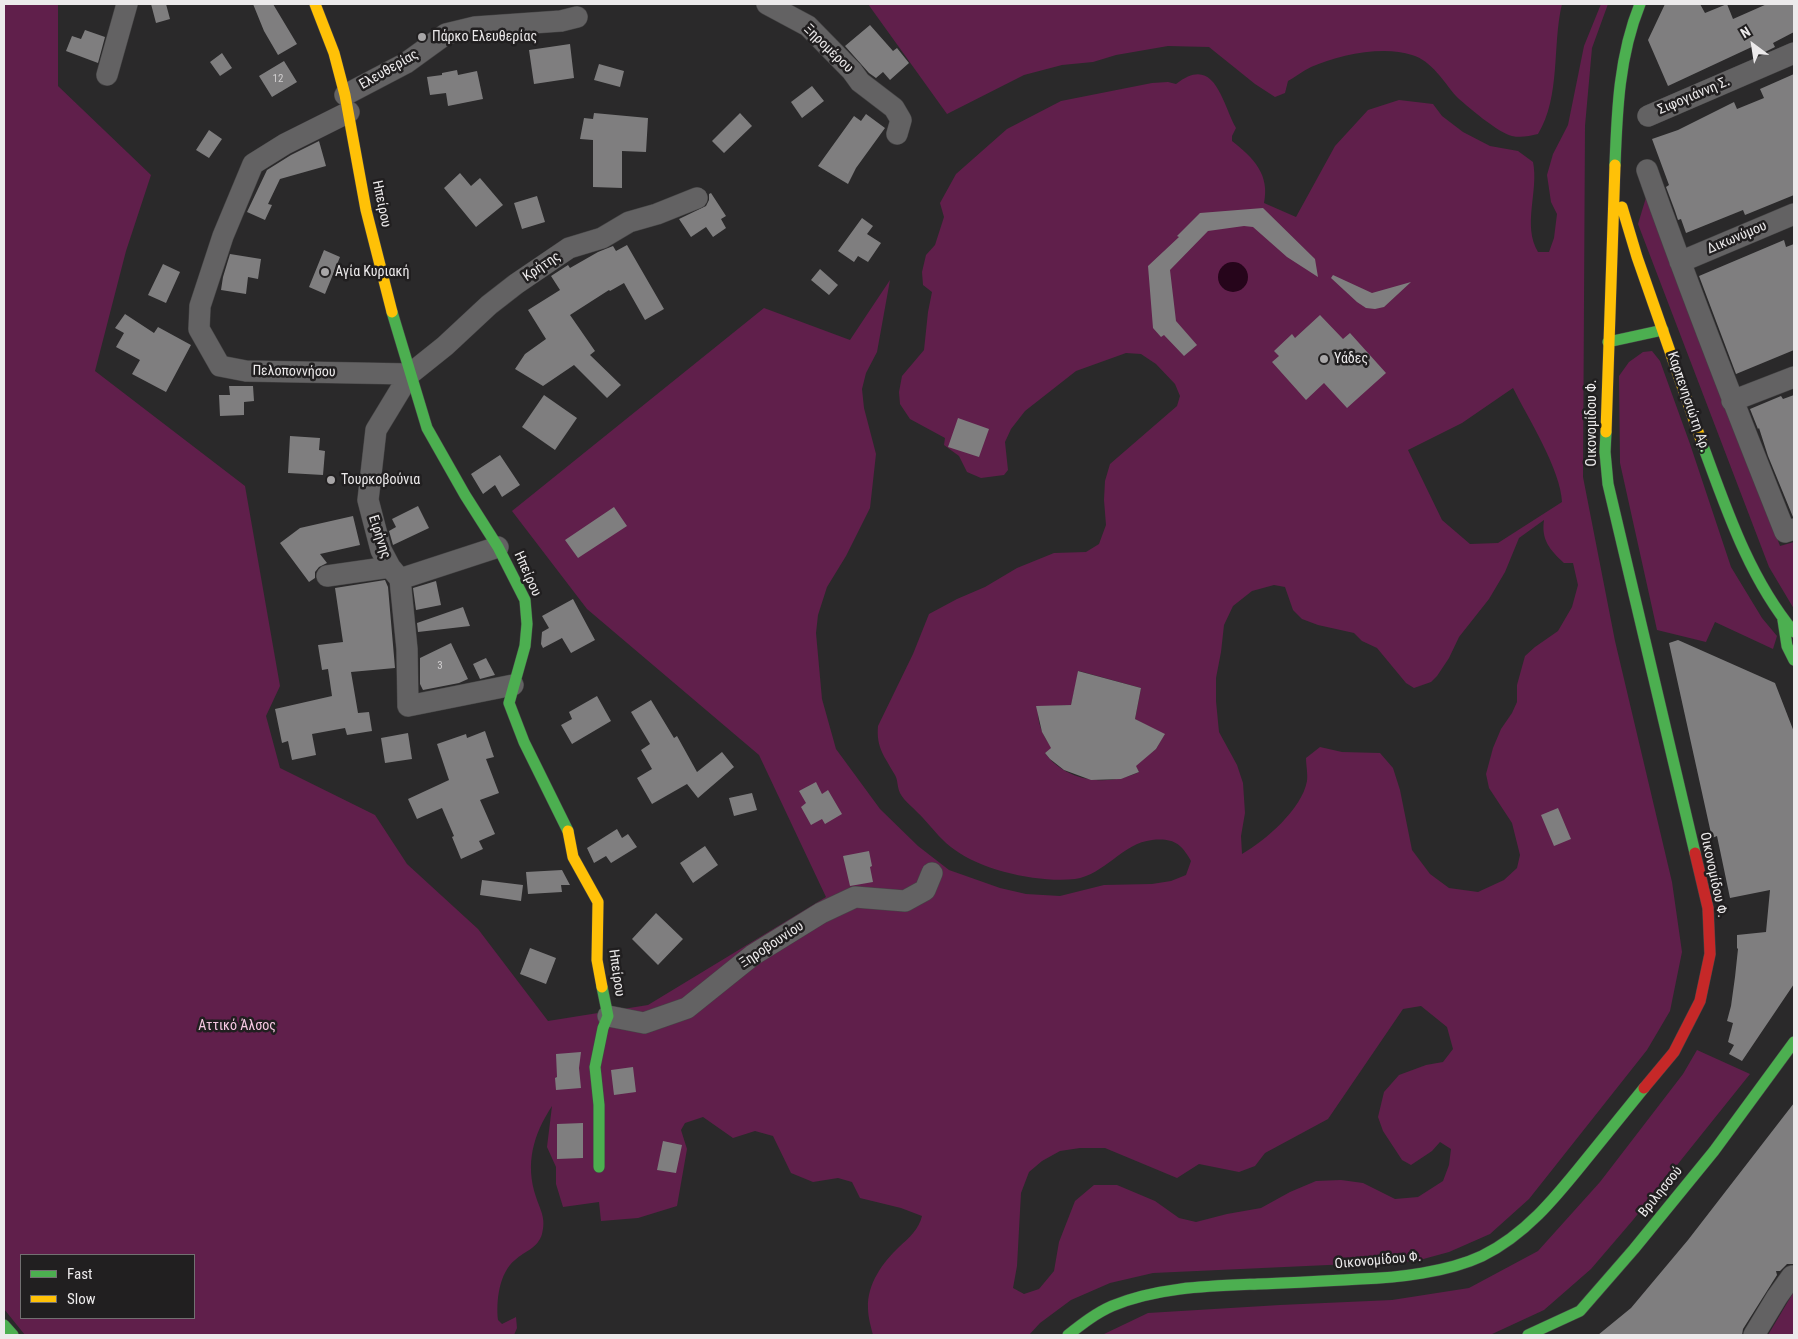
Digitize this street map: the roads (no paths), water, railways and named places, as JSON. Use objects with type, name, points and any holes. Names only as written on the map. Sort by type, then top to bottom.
[{"type":"street","points":[[107,75],[127,4]]},
{"type":"street","name":"Ηπείρου","points":[[315,4],[334,53],[347,103],[366,210],[398,335],[427,428],[465,495],[498,547],[525,600],[527,624],[525,646],[509,703],[524,742],[567,827],[573,857],[598,902],[598,960],[608,1016],[603,1028],[595,1068],[599,1105],[599,1167]]},
{"type":"street","name":"Ξηρομέρου","points":[[768,4],[808,26],[852,71],[860,82],[894,108],[901,120],[897,134]]},
{"type":"street","name":"Οικονομίδου Φ.","points":[[1068,1335],[1096,1315],[1120,1303],[1149,1293],[1185,1288],[1388,1278],[1456,1265],[1482,1256],[1534,1220],[1558,1194],[1674,1052],[1700,1001],[1710,954],[1708,908],[1608,484],[1605,452],[1619,79],[1626,42],[1640,4]]},
{"type":"street","name":"Ελευθερίας","points":[[347,103],[446,34],[475,26],[561,21],[577,17]]},
{"type":"street","name":"Σιφογιάννη Σ.","points":[[1648,116],[1794,53]]},
{"type":"street","name":"Πελοποννήσου","points":[[347,103],[253,164],[223,236],[200,306],[199,330],[220,366],[228,368],[246,371],[410,374]]},
{"type":"street","points":[[1647,170],[1732,401],[1790,530]]},
{"type":"street","name":"Καρπενησιώτη Αρ.","points":[[1614,176],[1629,237],[1716,482],[1743,548],[1761,584],[1783,620],[1794,632]]},
{"type":"street","name":"Κρήτης","points":[[410,374],[445,346],[488,305],[569,248],[602,238],[629,222],[657,214],[697,198]]},
{"type":"street","name":"Δικωνύμου","points":[[1680,262],[1794,214]]},
{"type":"street","points":[[1608,342],[1663,330]]},
{"type":"street","name":"Ειρήνης","points":[[410,374],[376,430],[368,500],[382,550],[395,573],[407,649],[408,706],[513,686]]},
{"type":"street","points":[[1732,401],[1794,377]]},
{"type":"street","points":[[326,576],[395,573],[498,547]]},
{"type":"street","name":"Καρπενησιώτη Αρ.","points":[[1783,620],[1787,646],[1794,660]]},
{"type":"street","name":"Ξηροβουνίου","points":[[608,1016],[644,1023],[687,1008],[753,955],[821,913],[855,897],[905,901],[925,890],[932,873]]},
{"type":"street","name":"Βριλησσού","points":[[1528,1335],[1580,1311],[1634,1249],[1714,1150],[1794,1042]]},
{"type":"street","points":[[1754,1335],[1792,1276]]},
{"type":"street","points":[[4,1324],[13,1335]]},
{"type":"place","name":"Πάρκο Ελευθερίας","points":[[422,37]]},
{"type":"place","name":"Αγία Κυριακή","points":[[325,272]]},
{"type":"place","name":"Υάδες","points":[[1324,359]]},
{"type":"place","name":"Τουρκοβούνια","points":[[331,480]]},
{"type":"park label","name":"Αττικό Άλσος","points":[[237,1026]]}]
